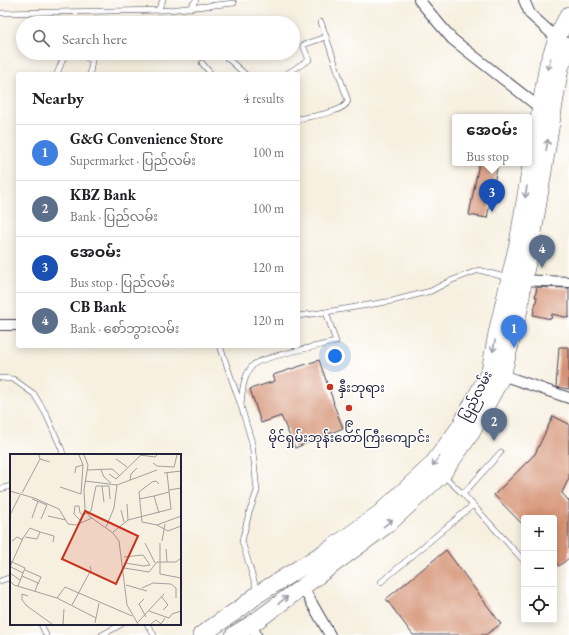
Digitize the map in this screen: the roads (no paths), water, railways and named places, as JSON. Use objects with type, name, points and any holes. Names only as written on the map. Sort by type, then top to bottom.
[{"type":"highway","name":"ပြည်လမ်း","points":[[234,635],[254,629],[302,586],[388,524],[442,474],[471,433],[496,373],[497,332],[516,280],[518,243],[546,109],[548,64],[566,45],[565,20],[569,15]]},
{"type":"highway","name":"ပြည်လမ်း","points":[[201,635],[242,607],[258,594],[332,548],[379,514],[432,465],[460,427],[496,373]]},
{"type":"street","points":[[419,0],[452,39],[546,109]]},
{"type":"street","points":[[524,0],[530,14],[566,45]]},
{"type":"street","points":[[516,280],[569,282]]},
{"type":"street","points":[[0,325],[16,325]]},
{"type":"street","points":[[496,373],[569,398]]},
{"type":"street","points":[[302,586],[330,635]]},
{"type":"lane","points":[[158,10],[163,0]]},
{"type":"lane","points":[[190,8],[196,0]]},
{"type":"lane","points":[[0,13],[158,10],[234,3]]},
{"type":"lane","points":[[300,119],[332,112],[344,108],[348,104],[321,22]]},
{"type":"lane","points":[[289,72],[309,60],[303,45],[326,37]]},
{"type":"lane","points":[[58,72],[63,60]]},
{"type":"lane","points":[[90,60],[92,61],[90,72]]},
{"type":"lane","points":[[229,60],[243,72]]},
{"type":"lane","points":[[202,63],[209,72]]},
{"type":"lane","points":[[300,316],[392,301],[431,291],[450,281],[479,270],[516,280]]},
{"type":"lane","points":[[241,406],[242,389],[247,375],[254,364],[272,357],[336,342],[326,312]]},
{"type":"lane","points":[[221,348],[252,443],[257,491],[249,513],[242,541],[258,594]]},
{"type":"lane","points":[[0,378],[13,379],[34,394],[46,414],[63,454]]},
{"type":"lane","points":[[463,494],[501,452]]},
{"type":"lane","points":[[442,474],[463,494],[521,558]]},
{"type":"lane","points":[[0,489],[10,486]]},
{"type":"lane","points":[[381,582],[473,505]]},
{"type":"lane","points":[[0,581],[10,577]]},
{"type":"lane","points":[[41,625],[46,635]]},
{"type":"lane","points":[[102,635],[120,625]]},
{"type":"lane","points":[[148,625],[154,635]]},
{"type":"place","name":"အေဝမ်း","points":[[492,212]]},
{"type":"place","name":"CB Bank","points":[[542,268]]},
{"type":"place","name":"G&G Convenience Store","points":[[514,348]]},
{"type":"place","name":"နှီးဘုရား","points":[[330,387]]},
{"type":"place","name":"၉ မိုင်ရှမ်းဘုန်းတော်ကြီးကျောင်း","points":[[349,408]]},
{"type":"place","name":"KBZ Bank","points":[[494,441]]}]
